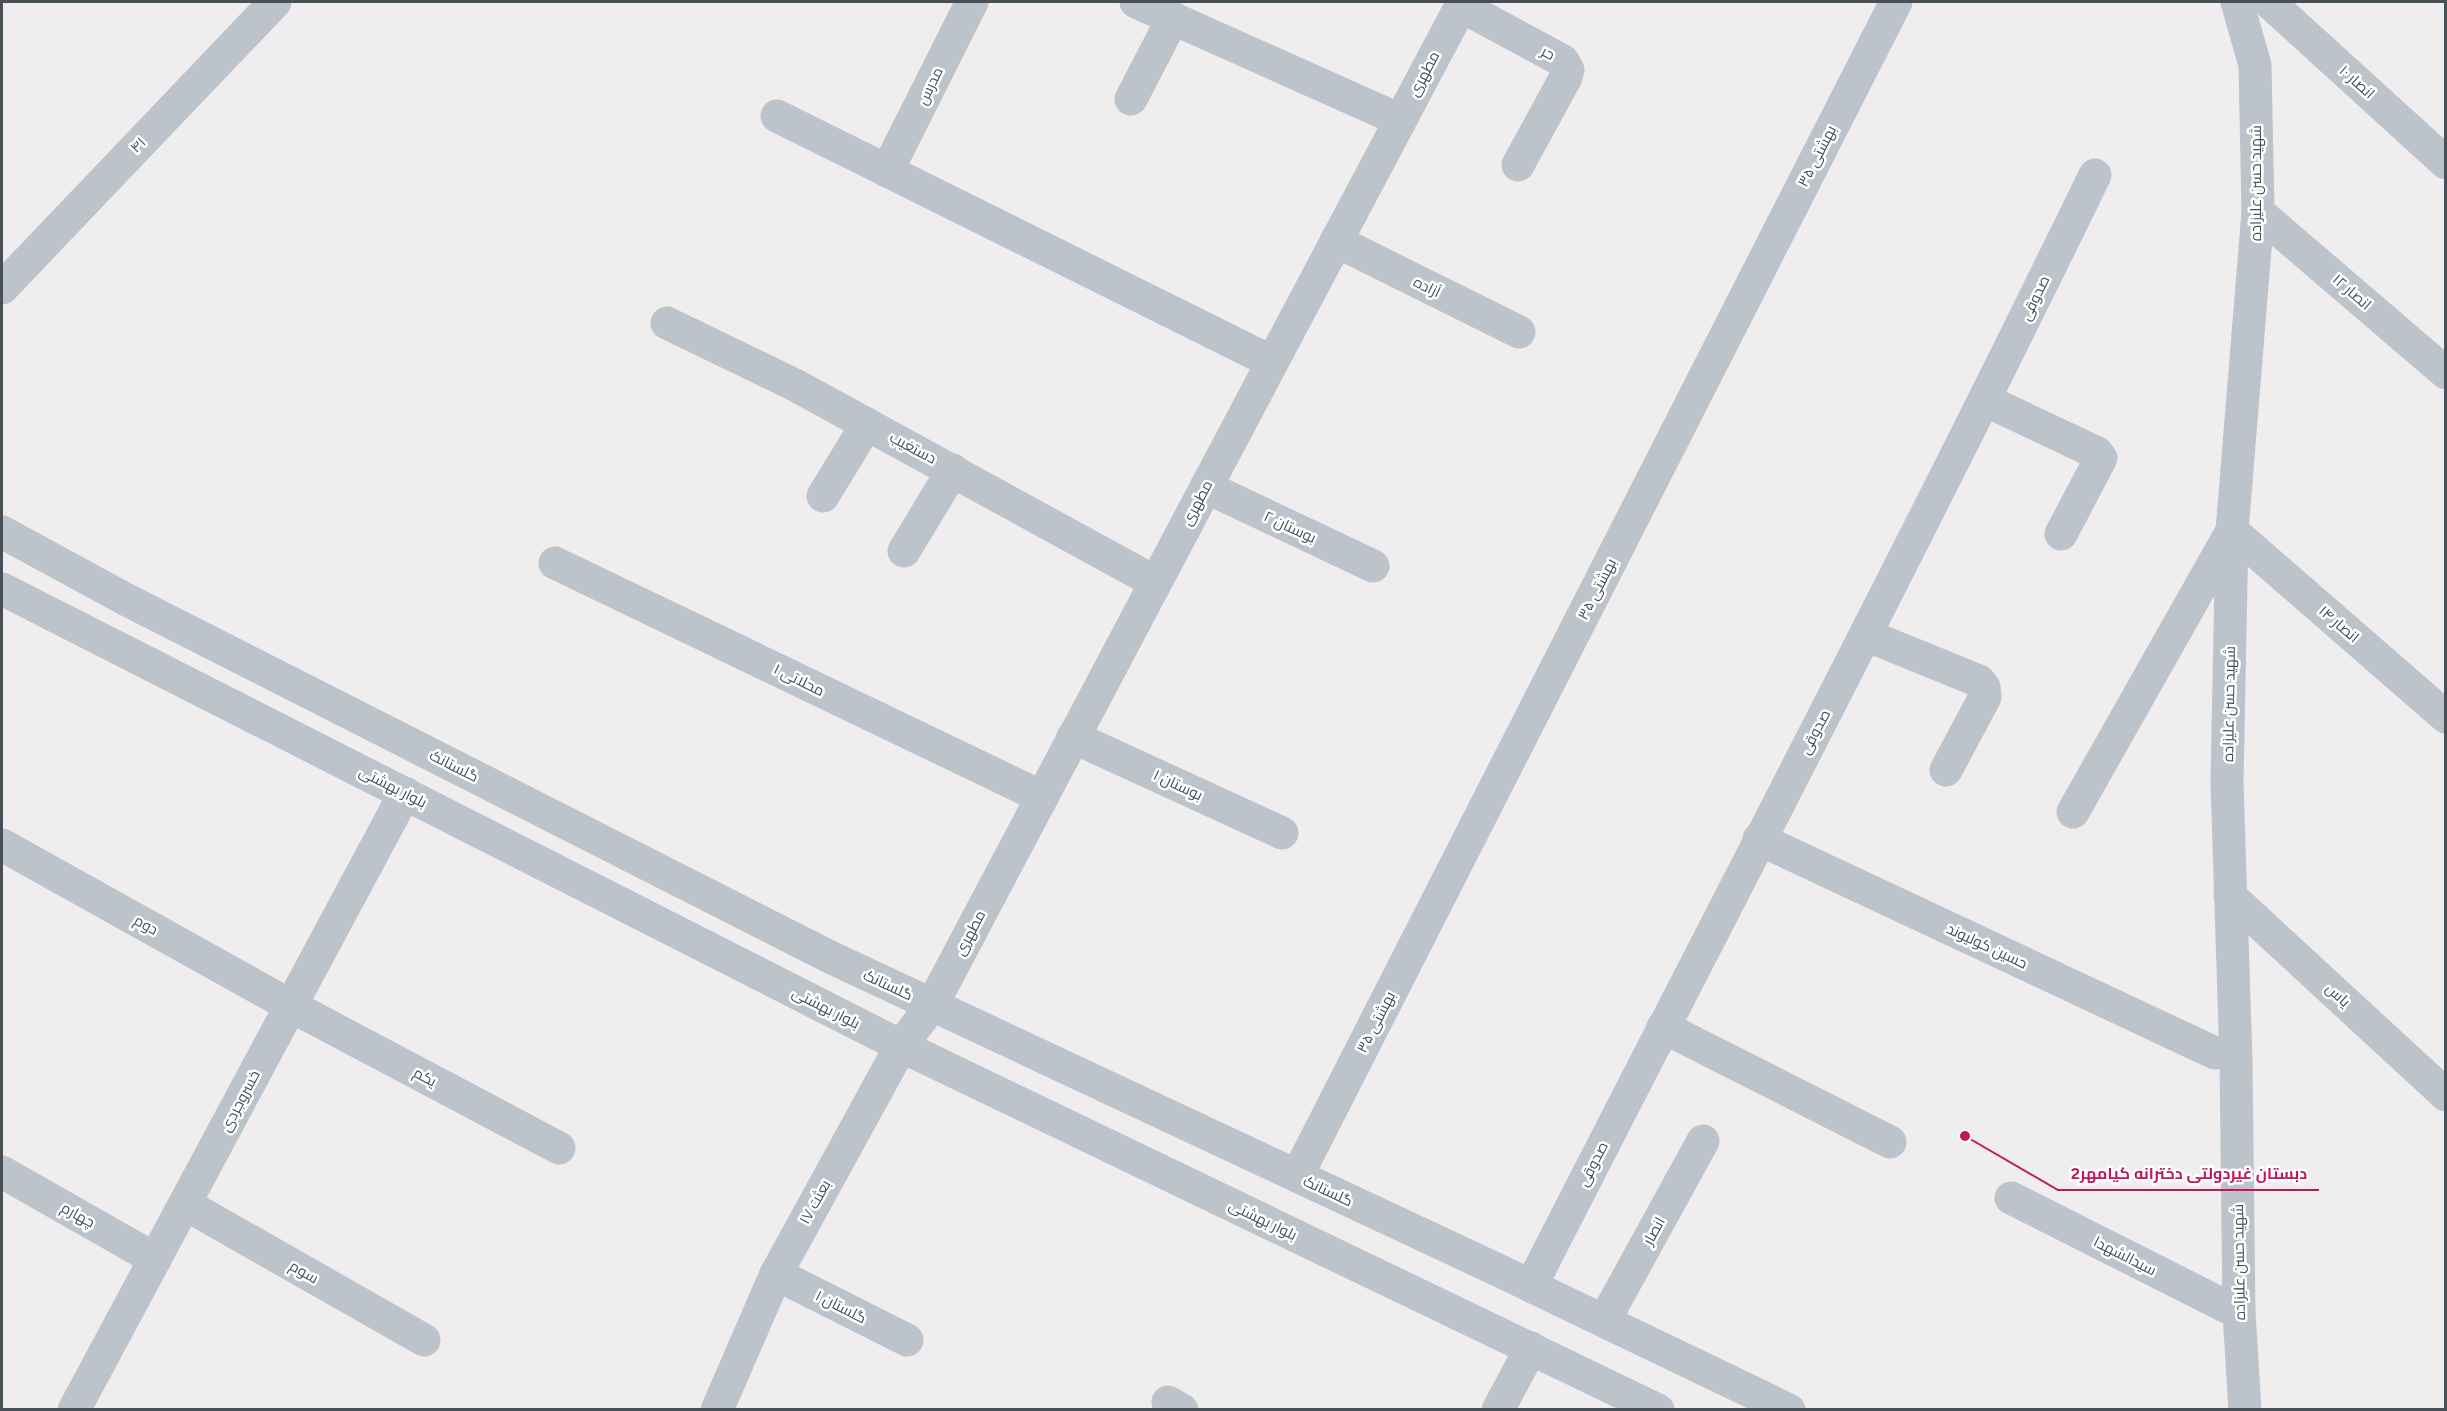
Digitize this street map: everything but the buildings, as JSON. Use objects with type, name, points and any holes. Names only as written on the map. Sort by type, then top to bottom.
[{"type":"street","name":"۴۱","points":[[2,288],[275,2]]},
{"type":"street","name":"مدرس","points":[[887,171],[972,2]]},
{"type":"street","points":[[1136,2],[1400,120]]},
{"type":"street","name":"بهشتی ۳۵","points":[[1297,1176],[1896,2]]},
{"type":"street","name":"شهید حسن علیزاده","points":[[2237,2],[2255,65],[2258,212],[2232,531],[2227,782],[2236,1061],[2239,1313],[2245,1410]]},
{"type":"street","name":"انصار ۱۰","points":[[2269,2],[2445,163]]},
{"type":"street","name":"مطهری","points":[[932,1005],[1462,4]]},
{"type":"street","name":"حر","points":[[1462,4],[1563,61],[1568,70],[1518,165]]},
{"type":"street","points":[[1131,99],[1173,18]]},
{"type":"street","points":[[777,116],[1272,362]]},
{"type":"street","name":"صدوقی","points":[[1531,1286],[1866,635],[2095,176]]},
{"type":"street","name":"انصار ۱۲","points":[[2258,212],[2445,373]]},
{"type":"street","name":"آزاده","points":[[1336,241],[1519,332]]},
{"type":"street","name":"دستغیب","points":[[667,323],[795,385],[1155,582]]},
{"type":"street","points":[[1985,400],[2097,453],[2101,458],[2061,534]]},
{"type":"street","points":[[823,496],[867,424]]},
{"type":"street","points":[[904,552],[953,470]]},
{"type":"street","name":"بوستان ۲","points":[[1206,487],[1373,566]]},
{"type":"street","points":[[2073,812],[2232,531]]},
{"type":"street","name":"انصار ۱۴","points":[[2232,531],[2445,717]]},
{"type":"street","name":"گلستانک","points":[[2,532],[127,600],[830,957],[1531,1286],[1789,1410]]},
{"type":"street","name":"محلاتی ۱","points":[[555,563],[1042,797]]},
{"type":"street","name":"بلوار بهشتی","points":[[2,590],[900,1046],[1658,1410]]},
{"type":"street","points":[[1866,635],[1979,681],[1984,687],[1985,697],[1946,770]]},
{"type":"street","name":"بوستان ۱","points":[[1073,738],[1282,833]]},
{"type":"street","name":"خسروجردی","points":[[74,1410],[405,793]]},
{"type":"street","name":"حسین کولیوند","points":[[1759,839],[2215,1053]]},
{"type":"street","name":"دوم","points":[[2,845],[291,1006]]},
{"type":"street","name":"یاس","points":[[2230,896],[2445,1095]]},
{"type":"street","name":"بعثت ۱۷","points":[[717,1410],[776,1274],[900,1046],[932,1005]]},
{"type":"street","name":"یکم","points":[[291,1006],[559,1148]]},
{"type":"street","points":[[1664,1027],[1890,1142]]},
{"type":"street","name":"انصار","points":[[1604,1321],[1703,1141]]},
{"type":"street","name":"چهارم","points":[[2,1172],[154,1259]]},
{"type":"street","name":"سیدالشهدا","points":[[2011,1198],[2239,1313]]},
{"type":"street","name":"سوم","points":[[184,1204],[424,1340]]},
{"type":"street","name":"گلستان ۱","points":[[776,1274],[906,1340]]},
{"type":"street","points":[[1498,1410],[1532,1348]]},
{"type":"place","name":"دبستان غیردولتی دخترانه کیامهر2","points":[[1965,1136]]}]
